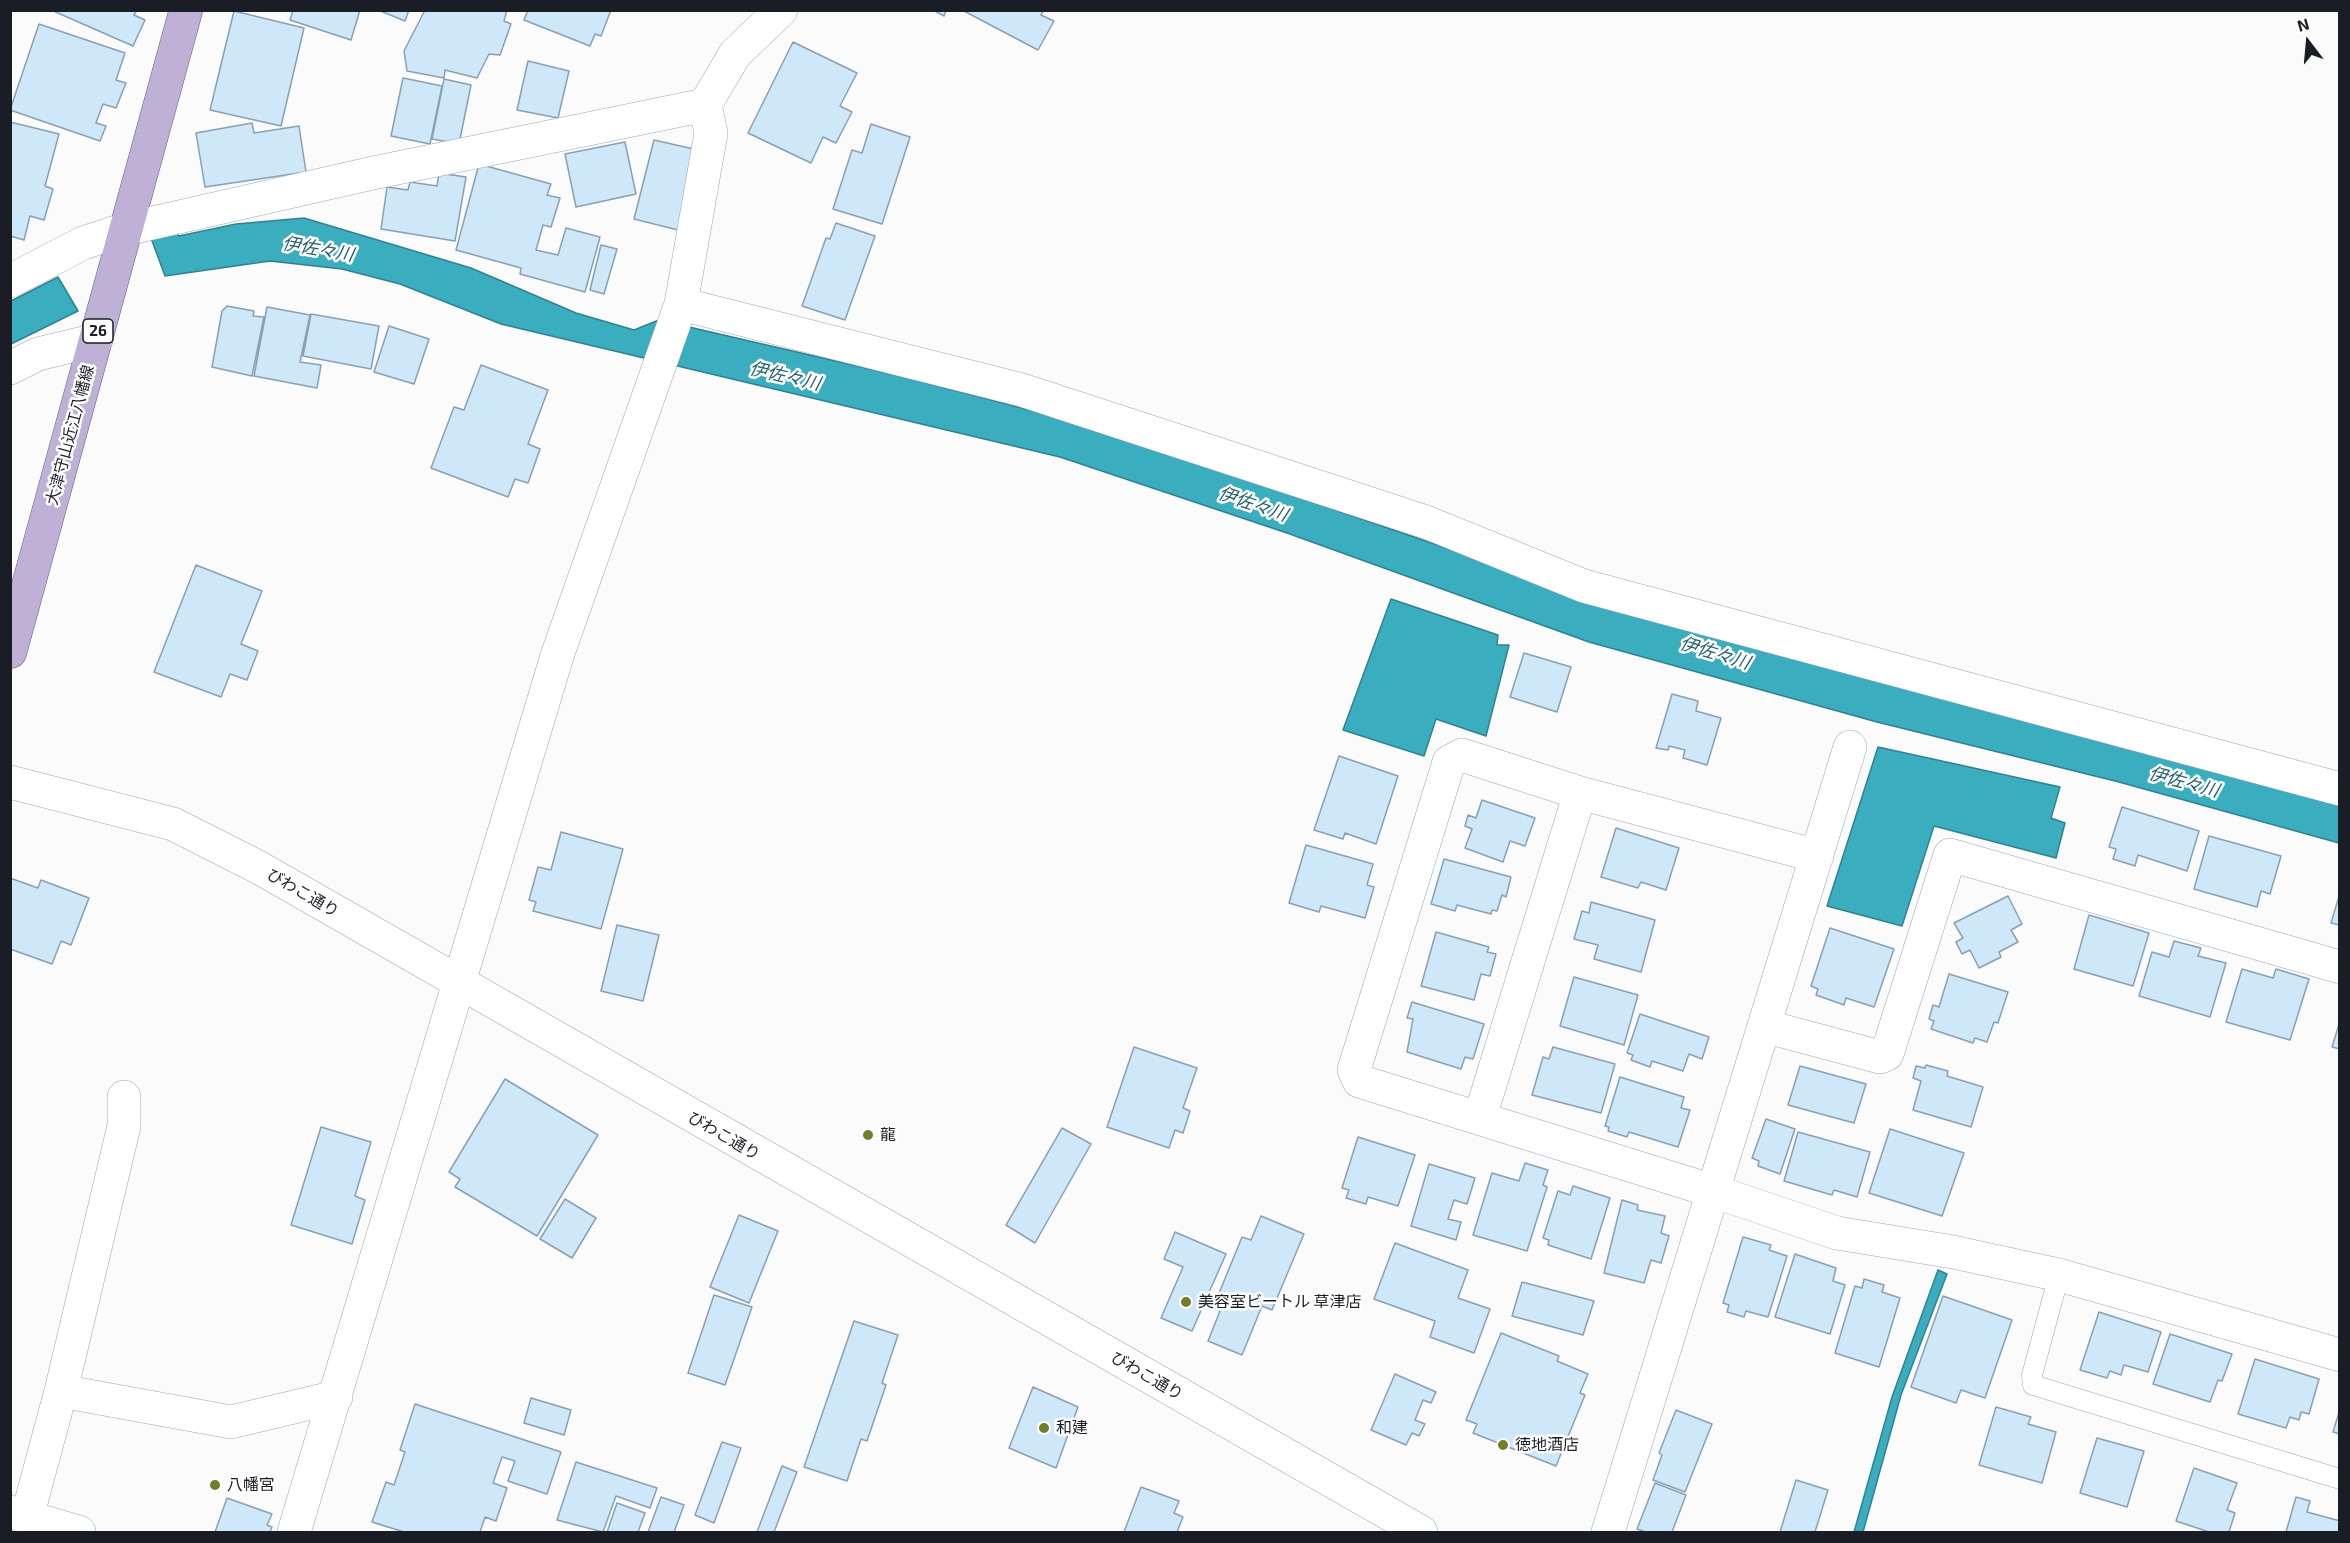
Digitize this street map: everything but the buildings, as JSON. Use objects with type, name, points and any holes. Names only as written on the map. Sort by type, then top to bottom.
[{"type":"main road","name":"大津守山近江八幡線","points":[[10,652],[186,10]]},
{"type":"street","points":[[294,1533],[557,656],[679,311],[711,133],[705,105],[735,54],[781,10]]},
{"type":"street","points":[[10,281],[83,243],[126,229],[373,173],[705,105]]},
{"type":"street","points":[[679,311],[1022,390],[1426,522],[1584,586],[2340,789]]},
{"type":"street","points":[[10,368],[38,354],[96,340]]},
{"type":"street","points":[[1608,1533],[1850,747]]},
{"type":"street","points":[[1817,856],[1580,793],[1462,755],[1449,762],[1354,1070],[1359,1081],[1713,1191],[1837,1233],[1953,1252],[2059,1275],[2340,1355]]},
{"type":"street","name":"びわこ通り","points":[[10,782],[173,824],[258,867],[1421,1533]]},
{"type":"street","points":[[1480,1117],[1580,793]]},
{"type":"street","points":[[1764,1026],[1880,1057],[1887,1054],[1950,855],[2340,967]]},
{"type":"street","points":[[79,1533],[19,1514],[61,1391],[124,1126],[124,1097]]},
{"type":"street","points":[[61,1391],[231,1422],[336,1397]]},
{"type":"lane","points":[[2059,1275],[2032,1375],[2033,1385],[2340,1479]]},
{"type":"water","name":"伊佐々川","points":[[304,218],[471,268],[576,313],[634,330],[659,320],[900,376],[1097,428],[1513,571],[2339,805],[2339,843],[2119,782],[1877,722],[1589,642],[1287,533],[1060,457],[501,324],[400,284],[342,269],[270,261],[165,276],[151,238],[175,230],[179,236],[236,224]]},
{"type":"water","points":[[58,277],[78,311],[11,344],[11,301]]},
{"type":"water","points":[[1391,599],[1498,635],[1497,645],[1509,645],[1486,736],[1436,719],[1424,756],[1343,730]]},
{"type":"water","points":[[1878,747],[2060,787],[2051,818],[2065,823],[2056,858],[1934,826],[1902,926],[1827,906]]},
{"type":"water","points":[[1938,1270],[1947,1274],[1901,1395],[1863,1532],[1854,1532],[1892,1397]]},
{"type":"place","name":"龍","points":[[868,1135]]},
{"type":"place","name":"美容室ビートル 草津店","points":[[1186,1302]]},
{"type":"place","name":"和建","points":[[1044,1428]]},
{"type":"place","name":"徳地酒店","points":[[1503,1445]]},
{"type":"place","name":"八幡宮","points":[[215,1485]]}]
